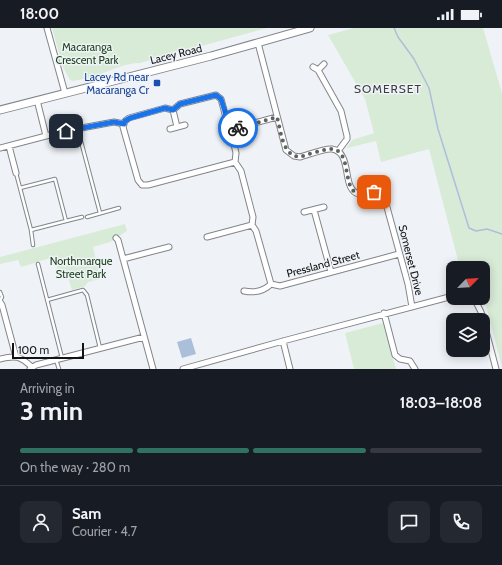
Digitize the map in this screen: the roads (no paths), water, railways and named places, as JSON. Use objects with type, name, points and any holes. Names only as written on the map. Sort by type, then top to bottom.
[{"type":"street","points":[[47,28],[65,93]]},
{"type":"street","name":"Lacey Road","points":[[0,110],[258,43],[310,28]]},
{"type":"street","points":[[258,43],[286,150],[294,156],[300,157],[331,149],[338,151],[347,139],[339,107],[315,68],[324,64]]},
{"type":"street","points":[[173,110],[180,104],[216,95],[221,99],[228,121],[235,130]]},
{"type":"street","points":[[37,100],[46,136]]},
{"type":"street","points":[[173,110],[165,108],[130,118],[125,121],[123,127],[138,180],[142,184],[148,185],[235,162]]},
{"type":"street","points":[[173,110],[177,127]]},
{"type":"street","points":[[244,291],[252,293],[262,291],[271,284],[256,231],[252,225],[253,217],[241,171],[235,162],[236,154],[232,136],[235,130],[239,127],[277,117]]},
{"type":"street","points":[[0,148],[46,136],[114,122],[124,124]]},
{"type":"street","points":[[170,129],[185,125]]},
{"type":"street","points":[[9,146],[16,173]]},
{"type":"street","name":"Somerset Drive","points":[[338,151],[343,158],[350,185],[353,190],[361,194],[374,192],[383,195],[386,200],[408,284],[412,307]]},
{"type":"street","points":[[304,212],[324,207]]},
{"type":"street","points":[[314,210],[331,272]]},
{"type":"street","points":[[207,237],[252,225]]},
{"type":"street","points":[[116,238],[118,240],[153,369]]},
{"type":"street","points":[[123,259],[169,247]]},
{"type":"street","name":"Pressland Street","points":[[271,284],[280,286],[399,254]]},
{"type":"street","points":[[184,369],[384,313],[446,298]]},
{"type":"street","points":[[0,302],[16,357]]},
{"type":"street","points":[[478,305],[481,312],[496,369]]},
{"type":"street","points":[[384,313],[395,355],[400,359],[410,361],[415,369]]},
{"type":"street","points":[[0,359],[12,356],[16,357],[26,362],[31,368],[36,365],[144,337]]},
{"type":"street","points":[[283,341],[290,369]]},
{"type":"lane","points":[[78,129],[100,213]]},
{"type":"lane","points":[[16,173],[31,230],[33,245]]},
{"type":"lane","points":[[20,188],[55,179],[66,221]]},
{"type":"lane","points":[[87,217],[119,208]]},
{"type":"lane","points":[[31,230],[82,217]]},
{"type":"lane","points":[[38,264],[63,358]]},
{"type":"lane","points":[[47,300],[83,290],[87,295],[100,348]]},
{"type":"lane","points":[[0,292],[2,297],[0,302]]},
{"type":"lane","points":[[56,360],[59,369]]},
{"type":"water","points":[[191,338],[196,354],[182,358],[177,342]]},
{"type":"waterway","points":[[394,28],[398,37],[414,59],[429,88],[438,129],[469,228],[476,231],[487,229],[502,234]]},
{"type":"place","name":"Lacey Rd near Macaranga Cr","points":[[157,83]]},
{"type":"district","name":"SOMERSET","points":[[388,89]]},
{"type":"park label","name":"Macaranga Crescent Park","points":[[87,53]]},
{"type":"park label","name":"Northmarque Street Park","points":[[81,267]]}]
